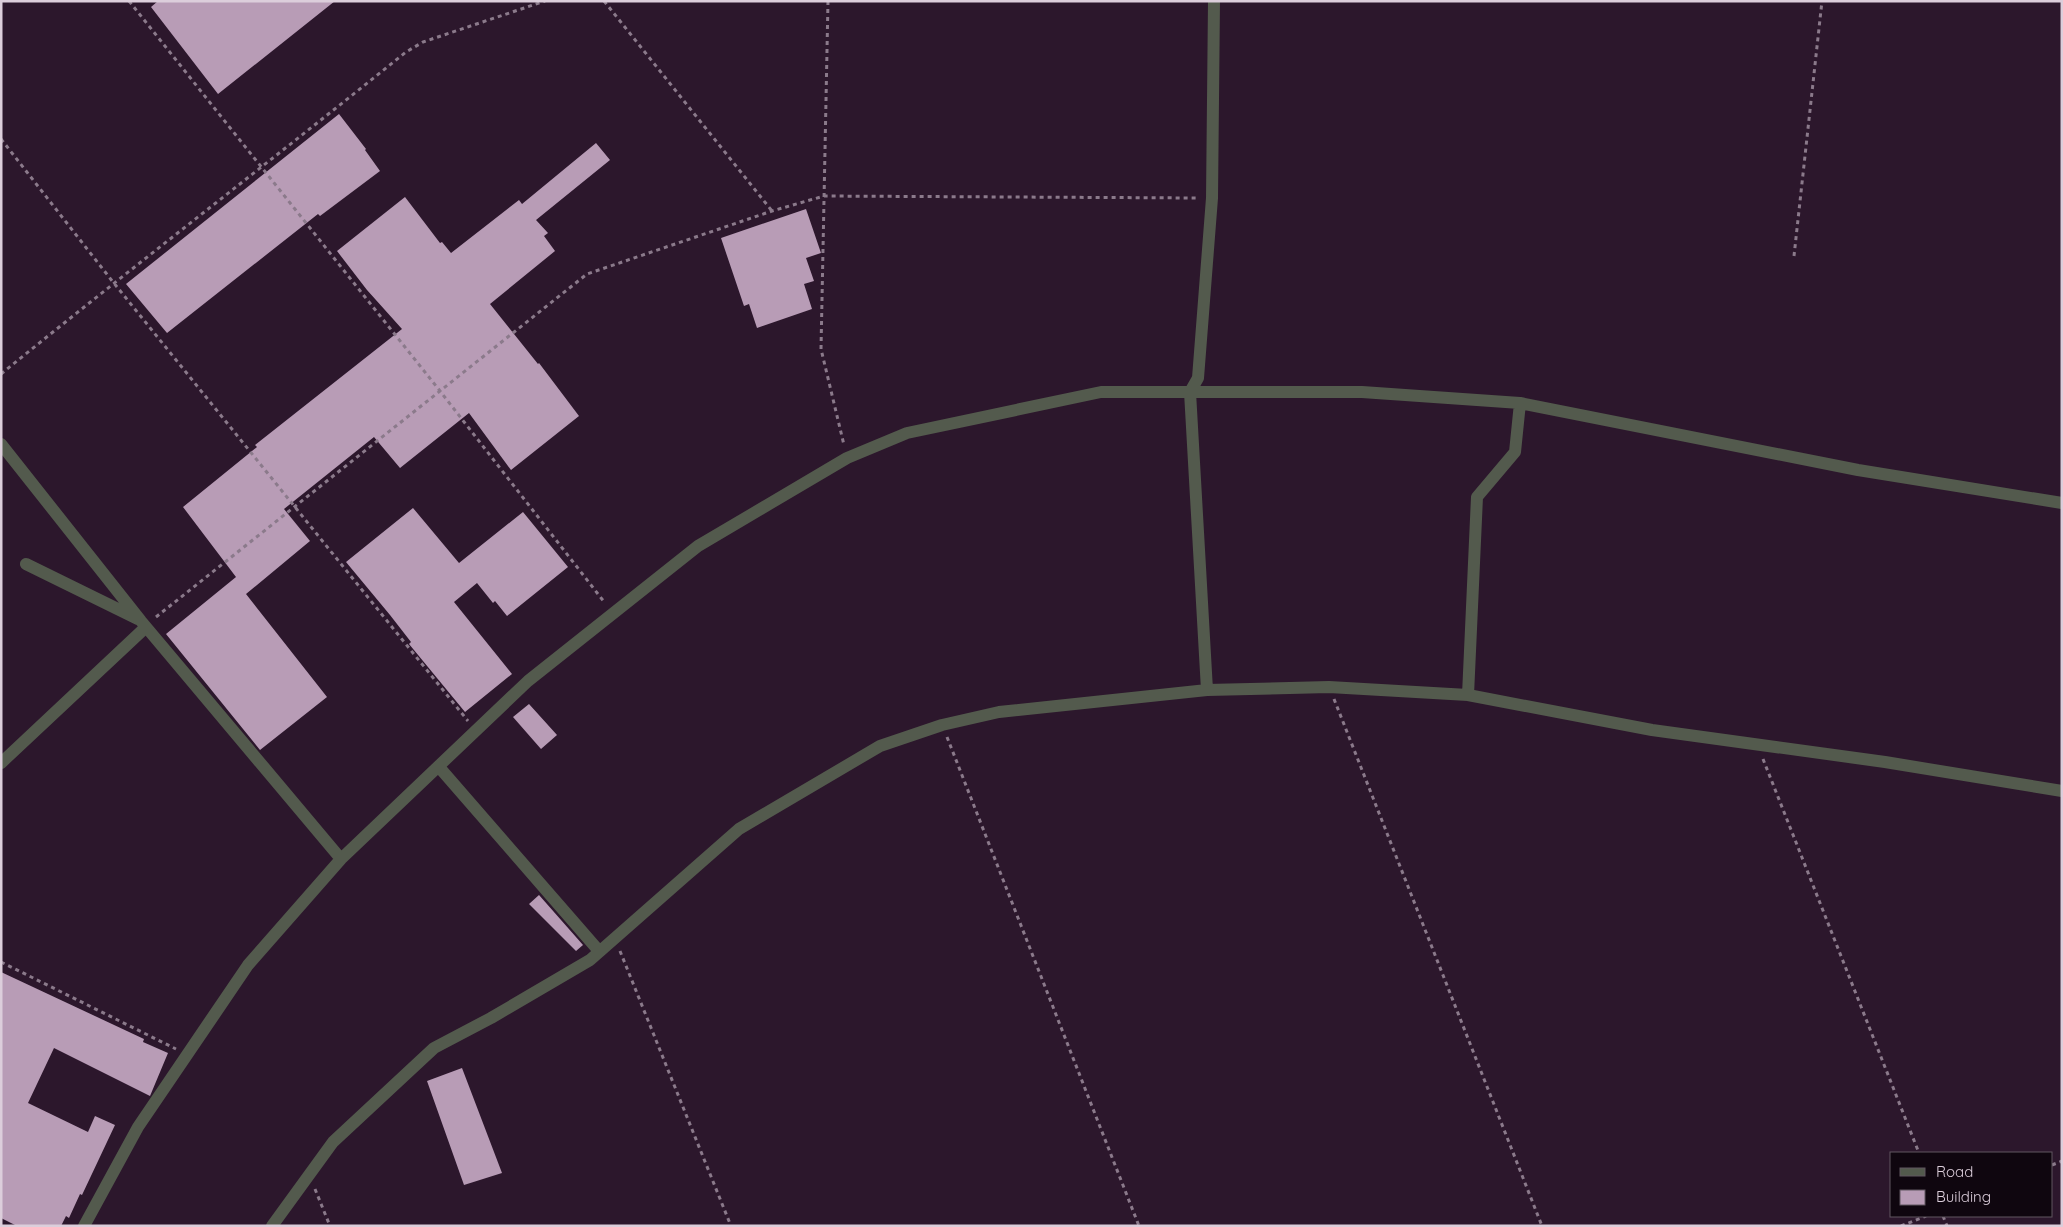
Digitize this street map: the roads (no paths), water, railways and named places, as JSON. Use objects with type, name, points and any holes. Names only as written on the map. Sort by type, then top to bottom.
[{"type":"street","points":[[1207,690],[1190,392],[1198,378],[1212,198],[1214,1]]},
{"type":"street","points":[[84,1226],[138,1127],[248,965],[341,859],[528,681],[698,546],[848,458],[907,433],[1101,392],[1362,392],[1520,403],[1858,470],[2062,503]]},
{"type":"street","points":[[1468,695],[1477,497],[1515,452],[1520,403]]},
{"type":"street","points":[[1,444],[144,624],[341,859]]},
{"type":"street","points":[[26,564],[144,624]]},
{"type":"street","points":[[1,763],[144,624]]},
{"type":"street","points":[[272,1226],[333,1142],[434,1048],[491,1018],[590,960],[739,829],[880,746],[942,725],[998,712],[1207,690],[1329,687],[1468,695],[1652,730],[1884,762],[2062,791]]},
{"type":"street","points":[[439,767],[599,951]]}]
